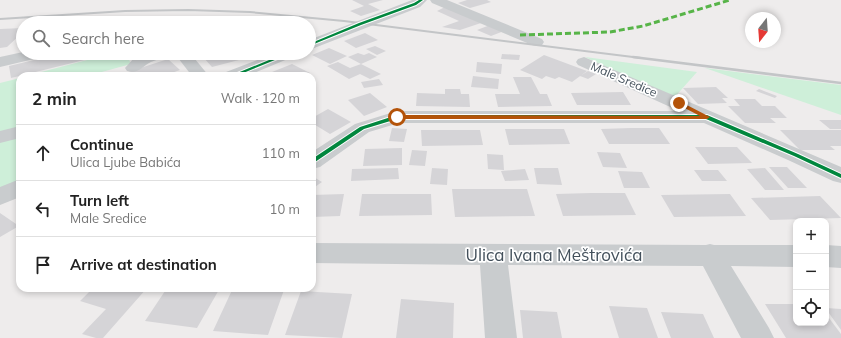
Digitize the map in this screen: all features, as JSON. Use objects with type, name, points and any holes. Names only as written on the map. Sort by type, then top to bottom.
[{"type":"street","points":[[316,43],[360,24],[416,4],[421,0]]},
{"type":"street","points":[[436,0],[537,42]]},
{"type":"street","points":[[0,62],[16,59]]},
{"type":"street","points":[[132,68],[142,60]]},
{"type":"street","points":[[188,60],[198,72]]},
{"type":"street","points":[[242,72],[272,60]]},
{"type":"street","name":"Male Sredice","points":[[584,62],[841,176]]},
{"type":"street","points":[[316,159],[362,128],[397,117],[707,117]]},
{"type":"street","points":[[0,138],[16,133]]},
{"type":"street","points":[[0,197],[16,189]]},
{"type":"street","name":"Ulica Ivana Meštrovića","points":[[316,253],[710,254],[793,256]]},
{"type":"street","points":[[493,254],[501,338]]},
{"type":"street","points":[[710,254],[758,338]]},
{"type":"street","points":[[829,256],[841,256]]},
{"type":"green space","points":[[585,57],[697,72],[673,99]]},
{"type":"green space","points":[[87,60],[129,60],[131,64],[102,72],[41,72]]},
{"type":"green space","points":[[705,68],[841,85],[841,115]]},
{"type":"green space","points":[[16,79],[16,189],[0,197],[0,83]]},
{"type":"building","points":[[352,0],[383,0],[368,4],[380,10],[361,16],[350,11],[364,6]]},
{"type":"building","points":[[467,0],[487,0],[491,2],[470,8],[458,3]]},
{"type":"building","points":[[445,7],[481,23],[460,30],[442,27],[459,21],[437,11]]},
{"type":"building","points":[[490,25],[504,31],[491,36],[477,30]]},
{"type":"building","points":[[16,28],[16,39],[7,47],[0,48],[0,29]]},
{"type":"building","points":[[365,33],[378,40],[356,48],[344,41]]},
{"type":"building","points":[[375,46],[386,51],[377,55],[366,49]]},
{"type":"building","points":[[329,48],[347,56],[330,64],[316,57],[316,53]]},
{"type":"building","points":[[358,53],[364,55],[369,53],[377,57],[361,64],[348,57]]},
{"type":"building","points":[[502,54],[520,55],[519,60],[501,59]]},
{"type":"building","points":[[544,55],[587,71],[572,82],[559,77],[555,79],[546,76],[542,79],[520,70]]},
{"type":"building","points":[[34,60],[84,60],[36,72],[16,72],[16,77],[11,78],[9,66]]},
{"type":"building","points":[[165,60],[169,60],[180,70],[174,72],[128,72]]},
{"type":"building","points":[[206,60],[239,60],[212,67]]},
{"type":"building","points":[[338,62],[350,68],[361,64],[381,74],[370,79],[360,74],[349,79],[327,66]]},
{"type":"building","points":[[477,62],[502,64],[501,74],[476,72]]},
{"type":"building","points":[[292,64],[308,72],[272,72]]},
{"type":"building","points":[[588,71],[596,74],[588,79],[580,76]]},
{"type":"building","points":[[473,76],[499,79],[498,89],[471,87]]},
{"type":"building","points":[[513,77],[531,77],[540,94],[547,94],[552,106],[498,107],[495,94],[520,94]]},
{"type":"building","points":[[379,79],[383,85],[364,88],[361,82]]},
{"type":"building","points":[[716,87],[728,98],[722,98],[727,103],[698,104],[683,88]]},
{"type":"building","points":[[445,89],[460,89],[461,94],[469,94],[470,107],[416,106],[417,93],[445,94]]},
{"type":"building","points":[[759,89],[777,96],[775,98],[756,91]]},
{"type":"building","points":[[623,92],[631,105],[577,105],[571,93]]},
{"type":"building","points":[[370,93],[387,107],[364,116],[348,100]]},
{"type":"building","points":[[734,99],[755,99],[762,106],[775,106],[787,118],[770,118],[776,123],[745,123],[728,106],[740,106]]},
{"type":"building","points":[[328,109],[351,122],[330,134],[316,125],[316,116]]},
{"type":"building","points":[[819,120],[841,120],[841,129],[830,129]]},
{"type":"building","points":[[392,128],[407,129],[404,142],[389,141]]},
{"type":"building","points":[[659,128],[670,144],[609,144],[601,129]]},
{"type":"building","points":[[505,129],[564,129],[570,144],[509,145]]},
{"type":"building","points":[[421,130],[480,130],[483,145],[422,146]]},
{"type":"building","points":[[780,130],[841,130],[841,146],[830,146],[835,150],[800,150]]},
{"type":"building","points":[[695,147],[737,147],[752,163],[708,164]]},
{"type":"building","points":[[402,148],[402,165],[363,166],[365,149]]},
{"type":"building","points":[[412,150],[427,151],[425,166],[409,165]]},
{"type":"building","points":[[597,152],[620,153],[627,168],[603,167]]},
{"type":"building","points":[[487,154],[503,155],[504,170],[488,169]]},
{"type":"building","points":[[769,167],[787,167],[807,188],[788,188]]},
{"type":"building","points":[[398,168],[399,179],[351,181],[352,169]]},
{"type":"building","points":[[432,168],[448,169],[447,185],[430,184]]},
{"type":"building","points":[[534,168],[558,168],[562,185],[537,184]]},
{"type":"building","points":[[765,168],[784,190],[765,190],[747,169]]},
{"type":"building","points":[[525,169],[529,180],[505,181],[501,171]]},
{"type":"building","points":[[694,170],[718,170],[727,181],[702,181]]},
{"type":"building","points":[[618,171],[642,172],[650,188],[624,188]]},
{"type":"building","points":[[316,178],[322,182],[316,186]]},
{"type":"building","points":[[452,189],[527,189],[535,216],[455,217]]},
{"type":"building","points":[[625,193],[636,215],[563,216],[556,194]]},
{"type":"building","points":[[344,194],[340,216],[316,217],[316,195]]},
{"type":"building","points":[[362,194],[431,194],[432,215],[359,216]]},
{"type":"building","points":[[730,194],[746,216],[674,217],[661,195]]},
{"type":"building","points":[[820,196],[841,218],[793,218],[793,219],[770,220],[751,198]]},
{"type":"building","points":[[0,213],[16,224],[16,228],[0,237]]},
{"type":"building","points":[[89,292],[143,292],[103,338],[96,338],[82,334],[106,309],[80,301]]},
{"type":"building","points":[[164,292],[218,292],[197,328],[145,321]]},
{"type":"building","points":[[231,292],[283,292],[268,335],[213,331]]},
{"type":"building","points":[[301,292],[352,294],[342,338],[285,335]]},
{"type":"building","points":[[401,299],[454,303],[453,338],[396,338]]},
{"type":"building","points":[[765,304],[793,304],[793,326],[829,326],[829,318],[841,334],[841,338],[786,338]]},
{"type":"building","points":[[609,306],[647,308],[658,338],[619,338]]},
{"type":"building","points":[[829,308],[841,309],[841,330],[829,313]]},
{"type":"building","points":[[520,310],[557,312],[562,338],[523,338]]},
{"type":"building","points":[[661,312],[703,314],[714,338],[671,338]]},
{"type":"railway","points":[[47,16],[125,11],[188,10],[250,12],[292,16]]},
{"type":"railway","points":[[0,19],[16,18]]},
{"type":"railway","points":[[316,18],[641,58]]},
{"type":"railway","points":[[633,57],[641,58]]},
{"type":"railway","points":[[641,58],[841,83]]},
{"type":"marked path","points":[[520,35],[610,32],[643,26],[730,0]]},
{"type":"cycle path","points":[[316,42],[415,4],[421,0]]},
{"type":"cycle path","points":[[242,72],[272,60]]},
{"type":"cycle path","points":[[316,159],[362,128],[397,117],[707,117],[841,176]]},
{"type":"route","points":[[397,117],[707,117],[679,103]]}]
